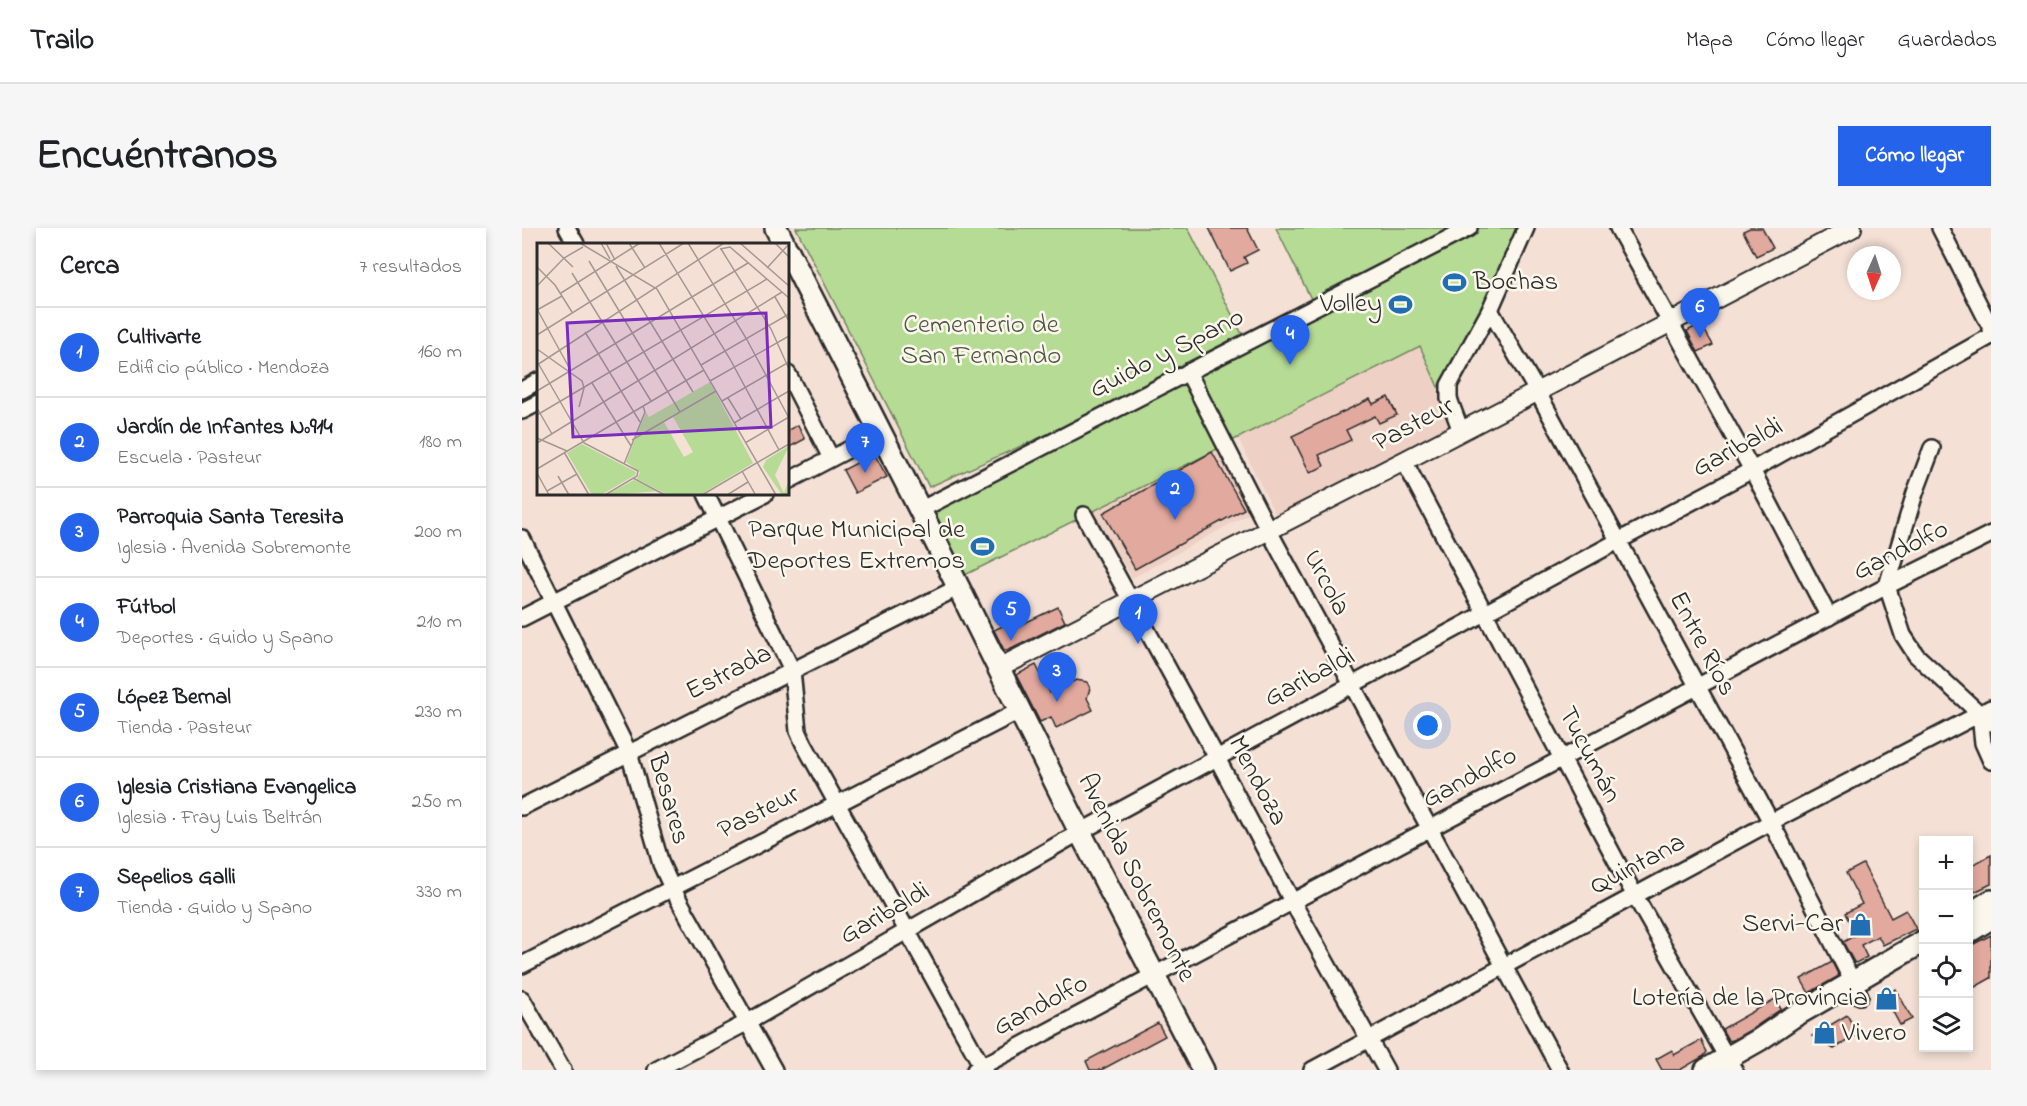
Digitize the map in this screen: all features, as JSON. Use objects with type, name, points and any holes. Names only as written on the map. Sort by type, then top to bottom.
[{"type":"main road","points":[[776,228],[784,243]]},
{"type":"main road","name":"Avenida Sobremonte","points":[[790,261],[920,510],[1080,832],[1203,1070]]},
{"type":"main road","points":[[1973,912],[1991,901]]},
{"type":"main road","points":[[1973,929],[1991,918]]},
{"type":"main road","points":[[1706,1070],[1732,1067],[1798,1030],[1919,944]]},
{"type":"main road","points":[[1857,989],[1919,960]]},
{"type":"street","points":[[567,228],[575,243]]},
{"type":"street","name":"Guido y Spano","points":[[920,510],[1469,228]]},
{"type":"street","points":[[1492,315],[1526,228]]},
{"type":"street","points":[[1461,431],[1449,399],[1449,385],[1492,315],[1534,228]]},
{"type":"street","points":[[1618,228],[1671,321],[1829,617]]},
{"type":"street","name":"Pasteur","points":[[999,668],[1269,531],[1852,228]]},
{"type":"street","points":[[1940,228],[1991,328]]},
{"type":"street","name":"Entre Ríos","points":[[1492,315],[1537,391],[1771,822],[1857,989]]},
{"type":"street","name":"Garibaldi","points":[[656,1070],[748,1022],[1080,832],[1752,471],[1991,336]]},
{"type":"street","name":"Urcola","points":[[1188,372],[1269,531],[1560,1070]]},
{"type":"street","points":[[789,376],[831,458]]},
{"type":"street","points":[[522,390],[537,382]]},
{"type":"street","points":[[522,411],[537,404]]},
{"type":"street","points":[[789,481],[880,433]]},
{"type":"street","points":[[1932,448],[1915,493],[1887,586],[1903,635],[1916,655],[1987,715],[1983,743],[1991,760]]},
{"type":"street","name":"Tucumán","points":[[1404,461],[1635,896],[1732,1067]]},
{"type":"street","points":[[706,495],[792,670],[798,731],[981,1069]]},
{"type":"street","points":[[522,618],[763,495]]},
{"type":"street","name":"Mendoza","points":[[1084,515],[1386,1070]]},
{"type":"street","name":"Gandolfo","points":[[981,1069],[1429,828],[1887,586],[1991,534]]},
{"type":"street","name":"Besares","points":[[522,538],[628,753],[661,864],[672,888],[774,1070]]},
{"type":"street","name":"Estrada","points":[[522,807],[959,587]]},
{"type":"street","name":"Pasteur","points":[[522,965],[1021,710]]},
{"type":"street","name":"Quintana","points":[[1312,1070],[1771,822],[1987,715]]},
{"type":"street","points":[[522,999],[564,1070]]},
{"type":"shaded area","points":[[1420,346],[1454,428],[1277,518],[1238,438]]},
{"type":"shaded area","points":[[1218,448],[1250,513],[1132,578],[1091,511]]},
{"type":"green space","name":"Cementerio de San Fernando","points":[[796,228],[1188,228],[1246,342],[1315,307],[1276,228],[1517,228],[1482,307],[1438,387],[1420,346],[961,577],[925,507],[1174,378],[929,487]]},
{"type":"building","points":[[1209,228],[1247,228],[1258,250],[1244,257],[1247,263],[1230,271]]},
{"type":"building","points":[[1750,228],[1762,228],[1773,248],[1756,256],[1743,231]]},
{"type":"building","points":[[1701,324],[1713,345],[1698,352],[1687,331]]},
{"type":"building","points":[[1388,397],[1397,415],[1379,423],[1375,416],[1346,430],[1351,440],[1319,455],[1324,466],[1310,473],[1292,436],[1370,399],[1373,404]]},
{"type":"building","points":[[798,425],[805,439],[789,447],[789,430]]},
{"type":"building","points":[[1212,452],[1244,509],[1135,569],[1103,513]]},
{"type":"building","points":[[872,455],[876,457],[887,477],[855,493],[843,470]]},
{"type":"building","points":[[1058,607],[1065,622],[1007,651],[1004,650],[994,630],[1013,621],[1016,627]]},
{"type":"building","points":[[1036,665],[1050,693],[1076,680],[1087,682],[1090,688],[1087,698],[1093,710],[1056,728],[1051,717],[1040,722],[1016,675]]},
{"type":"building","points":[[1991,855],[1991,884],[1973,893],[1973,890],[1973,864]]},
{"type":"building","points":[[1863,864],[1891,918],[1906,910],[1916,929],[1883,945],[1878,936],[1861,945],[1867,957],[1856,963],[1843,942],[1856,935],[1845,913],[1862,904],[1846,873]]},
{"type":"building","points":[[1991,935],[1991,978],[1973,988],[1973,944]]},
{"type":"building","points":[[1832,962],[1839,976],[1809,993],[1801,979]]},
{"type":"building","points":[[1896,989],[1912,1019],[1900,1025],[1884,995]]},
{"type":"building","points":[[1775,999],[1781,1009],[1752,1029],[1731,1041],[1728,1040],[1722,1029]]},
{"type":"building","points":[[1847,1015],[1858,1034],[1834,1049],[1812,1036]]},
{"type":"building","points":[[1158,1023],[1165,1036],[1101,1070],[1090,1070],[1086,1061]]},
{"type":"building","points":[[1701,1040],[1707,1052],[1704,1056],[1680,1070],[1662,1070],[1656,1059],[1672,1050],[1674,1055]]},
{"type":"place","name":"Bochas","points":[[1455,282]]},
{"type":"place","name":"Volley","points":[[1400,304]]},
{"type":"place","name":"Iglesia Cristiana Evangelica","points":[[1700,338]]},
{"type":"place","name":"Fútbol","points":[[1290,365]]},
{"type":"place","name":"Sepelios Galli","points":[[865,473]]},
{"type":"place","name":"Jardín de Infantes Nº914","points":[[1175,520]]},
{"type":"place","name":"Parque Municipal de Deportes Extremos","points":[[983,546]]},
{"type":"place","name":"López Bernal","points":[[1011,641]]},
{"type":"place","name":"Cultivarte","points":[[1138,644]]},
{"type":"place","name":"Parroquia Santa Teresita","points":[[1057,702]]},
{"type":"place","name":"Servi-Car","points":[[1861,924]]},
{"type":"place","name":"Lotería de la Provincia","points":[[1886,998]]},
{"type":"place","name":"Vivero","points":[[1824,1033]]}]
